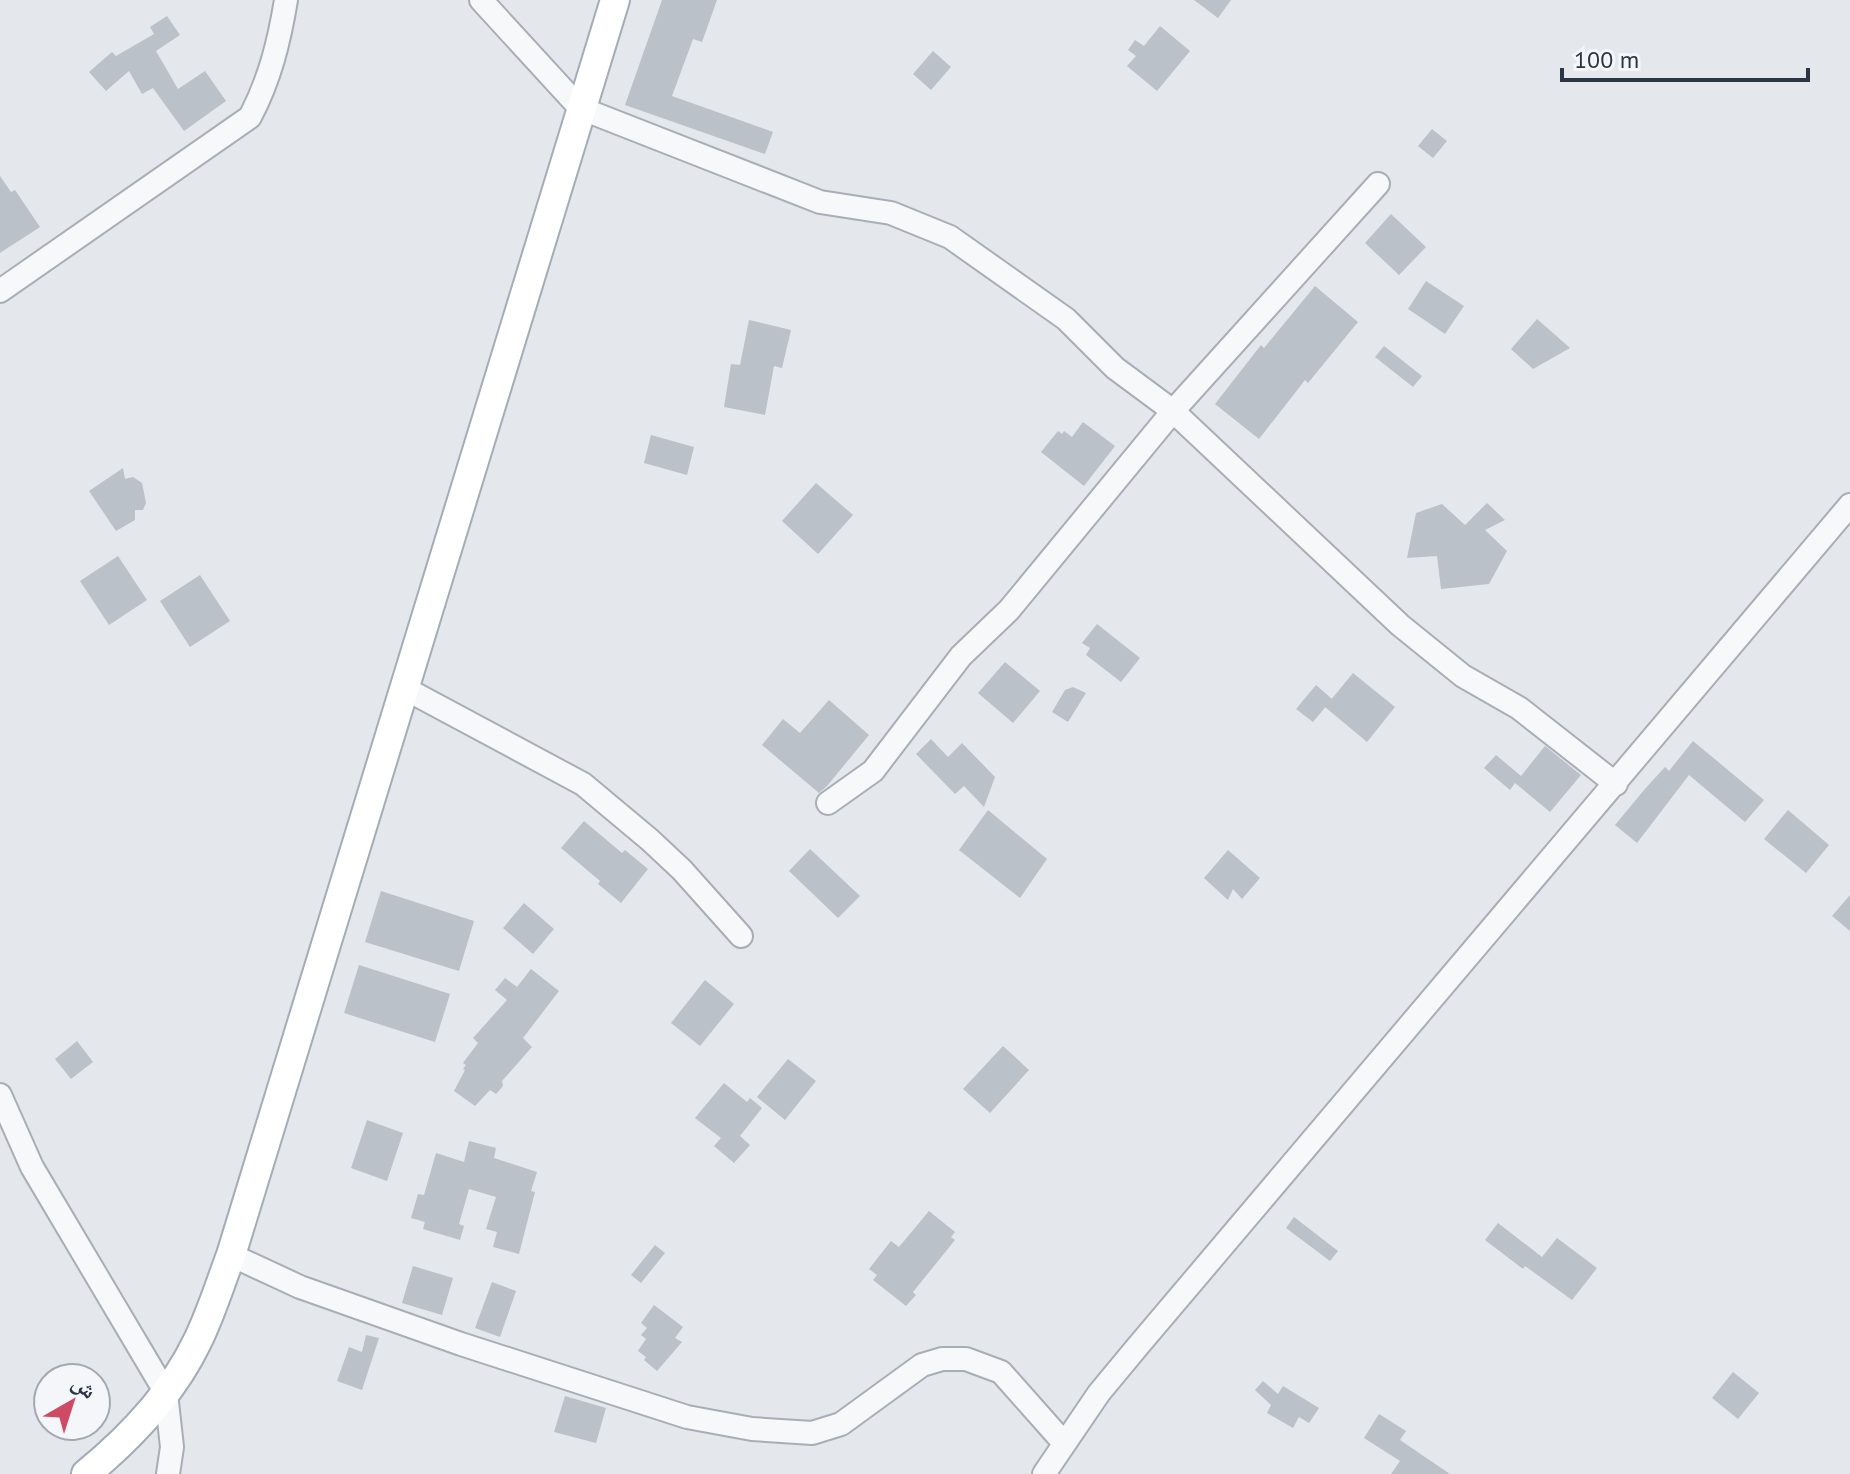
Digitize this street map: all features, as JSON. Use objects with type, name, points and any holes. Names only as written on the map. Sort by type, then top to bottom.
[{"type":"main road","points":[[86,1474],[113,1452],[166,1393],[196,1345],[231,1255],[615,0]]},
{"type":"street","points":[[0,291],[250,117],[264,91],[277,54],[286,0]]},
{"type":"street","points":[[481,0],[580,108],[820,202],[891,213],[950,237],[1066,319],[1115,368],[1173,411],[1400,625],[1463,676],[1519,708],[1616,784]]},
{"type":"street","points":[[828,803],[873,771],[961,656],[1009,610],[1173,411],[1378,184]]},
{"type":"street","points":[[1044,1474],[1099,1393],[1146,1336],[1850,505]]},
{"type":"street","points":[[404,688],[583,784],[661,850],[741,936]]},
{"type":"street","points":[[0,1095],[32,1167],[166,1393],[172,1447],[168,1474]]},
{"type":"street","points":[[231,1255],[300,1287],[461,1344],[687,1417],[752,1429],[812,1433],[841,1424],[888,1393],[922,1365],[942,1359],[966,1359],[1001,1372],[1064,1443]]},
{"type":"building","points":[[662,0],[717,0],[702,42],[693,39],[672,96],[773,132],[765,154],[625,105]]},
{"type":"building","points":[[1194,0],[1231,0],[1218,18]]},
{"type":"building","points":[[167,16],[180,35],[156,51],[178,89],[205,71],[226,101],[184,131],[153,88],[142,94],[129,71],[106,91],[89,72],[112,52],[116,56],[154,34],[150,27]]},
{"type":"building","points":[[1160,26],[1190,51],[1157,91],[1127,66],[1136,56],[1128,50],[1135,40],[1144,46]]},
{"type":"building","points":[[933,51],[951,67],[931,90],[913,74]]},
{"type":"building","points":[[1432,129],[1447,141],[1433,158],[1418,146]]},
{"type":"building","points":[[0,176],[11,192],[15,190],[40,227],[0,253]]},
{"type":"building","points":[[1391,214],[1426,247],[1399,275],[1365,243]]},
{"type":"building","points":[[1426,281],[1464,306],[1445,334],[1408,309]]},
{"type":"building","points":[[1315,286],[1358,322],[1308,383],[1305,380],[1259,439],[1215,404],[1261,345],[1264,348]]},
{"type":"building","points":[[1537,319],[1570,348],[1533,369],[1511,349]]},
{"type":"building","points":[[749,320],[791,330],[782,368],[774,366],[765,415],[724,407],[731,364],[740,365]]},
{"type":"building","points":[[1384,346],[1422,376],[1413,387],[1375,357]]},
{"type":"building","points":[[1083,422],[1115,446],[1084,486],[1041,452],[1058,431],[1072,437]]},
{"type":"building","points":[[651,435],[694,447],[687,475],[644,463]]},
{"type":"building","points":[[123,468],[125,479],[133,477],[142,483],[146,503],[143,510],[135,510],[135,520],[116,531],[89,491]]},
{"type":"building","points":[[816,483],[853,515],[818,554],[782,521]]},
{"type":"building","points":[[1487,503],[1505,520],[1485,530],[1507,551],[1489,584],[1441,589],[1437,556],[1407,558],[1416,513],[1442,504],[1465,525]]},
{"type":"building","points":[[118,556],[147,600],[109,625],[80,581]]},
{"type":"building","points":[[200,575],[230,621],[190,647],[160,601]]},
{"type":"building","points":[[1097,624],[1140,658],[1121,682],[1086,655],[1090,648],[1082,643]]},
{"type":"building","points":[[1005,662],[1040,691],[1013,723],[978,693]]},
{"type":"building","points":[[1353,673],[1395,707],[1367,742],[1325,707]]},
{"type":"building","points":[[1316,685],[1332,699],[1313,722],[1296,709]]},
{"type":"building","points":[[1073,687],[1086,693],[1068,722],[1052,712],[1065,690]]},
{"type":"building","points":[[829,700],[869,735],[819,793],[762,745],[783,719],[800,733]]},
{"type":"building","points":[[931,739],[948,757],[962,743],[995,777],[984,807],[964,786],[955,794],[916,754]]},
{"type":"building","points":[[1693,741],[1764,800],[1745,822],[1689,775],[1637,843],[1615,825],[1665,767],[1669,771]]},
{"type":"building","points":[[1545,746],[1581,775],[1550,812],[1515,783],[1510,790],[1484,768],[1496,755],[1521,776]]},
{"type":"building","points":[[988,810],[1047,859],[1020,898],[959,850]]},
{"type":"building","points":[[1788,810],[1829,845],[1806,873],[1764,839]]},
{"type":"building","points":[[584,821],[622,853],[625,850],[648,869],[621,903],[561,848]]},
{"type":"building","points":[[810,849],[860,896],[838,918],[789,871]]},
{"type":"building","points":[[1228,850],[1260,878],[1242,899],[1233,889],[1228,900],[1204,878]]},
{"type":"building","points":[[381,891],[474,921],[459,971],[365,942]]},
{"type":"building","points":[[1850,895],[1850,931],[1832,916]]},
{"type":"building","points":[[524,903],[554,929],[533,954],[503,928]]},
{"type":"building","points":[[359,965],[450,994],[435,1042],[344,1013]]},
{"type":"building","points":[[531,969],[559,991],[523,1038],[532,1047],[502,1081],[503,1086],[496,1094],[490,1090],[475,1106],[454,1091],[465,1070],[463,1063],[478,1043],[473,1038],[507,1000],[495,990],[505,978],[517,987]]},
{"type":"building","points":[[705,980],[734,1004],[700,1046],[671,1023]]},
{"type":"building","points":[[77,1041],[93,1062],[71,1079],[55,1059]]},
{"type":"building","points":[[1003,1046],[1029,1070],[990,1113],[963,1089]]},
{"type":"building","points":[[788,1059],[816,1081],[785,1120],[757,1097]]},
{"type":"building","points":[[724,1083],[747,1102],[750,1098],[762,1108],[740,1136],[750,1145],[734,1163],[714,1146],[721,1138],[695,1118]]},
{"type":"building","points":[[367,1120],[403,1133],[387,1181],[351,1168]]},
{"type":"building","points":[[469,1141],[496,1148],[494,1158],[537,1172],[519,1254],[493,1247],[497,1232],[486,1229],[496,1197],[469,1189],[459,1224],[464,1226],[460,1240],[423,1229],[425,1222],[411,1218],[418,1194],[424,1195],[436,1153],[464,1162]]},
{"type":"building","points":[[929,1211],[955,1232],[951,1237],[955,1240],[913,1292],[916,1295],[906,1306],[873,1280],[877,1275],[869,1269],[891,1241],[899,1247]]},
{"type":"building","points":[[1294,1217],[1338,1251],[1330,1261],[1286,1228]]},
{"type":"building","points":[[1498,1223],[1542,1257],[1557,1238],[1597,1268],[1572,1300],[1485,1240]]},
{"type":"building","points":[[655,1245],[665,1253],[641,1283],[631,1275]]},
{"type":"building","points":[[413,1266],[453,1278],[442,1315],[402,1303]]},
{"type":"building","points":[[492,1282],[516,1291],[500,1337],[475,1328]]},
{"type":"building","points":[[654,1305],[683,1327],[675,1338],[682,1342],[657,1371],[638,1351],[646,1339],[641,1335],[647,1328],[641,1323]]},
{"type":"building","points":[[366,1335],[379,1338],[362,1390],[337,1381],[349,1347],[362,1352]]},
{"type":"building","points":[[1733,1372],[1759,1393],[1738,1419],[1712,1398]]},
{"type":"building","points":[[1263,1381],[1278,1394],[1283,1386],[1319,1408],[1309,1423],[1299,1417],[1293,1428],[1267,1413],[1271,1405],[1255,1390]]},
{"type":"building","points":[[565,1396],[606,1408],[596,1443],[554,1432]]},
{"type":"building","points":[[1379,1414],[1406,1431],[1400,1440],[1450,1474],[1391,1474],[1400,1461],[1364,1438]]}]
